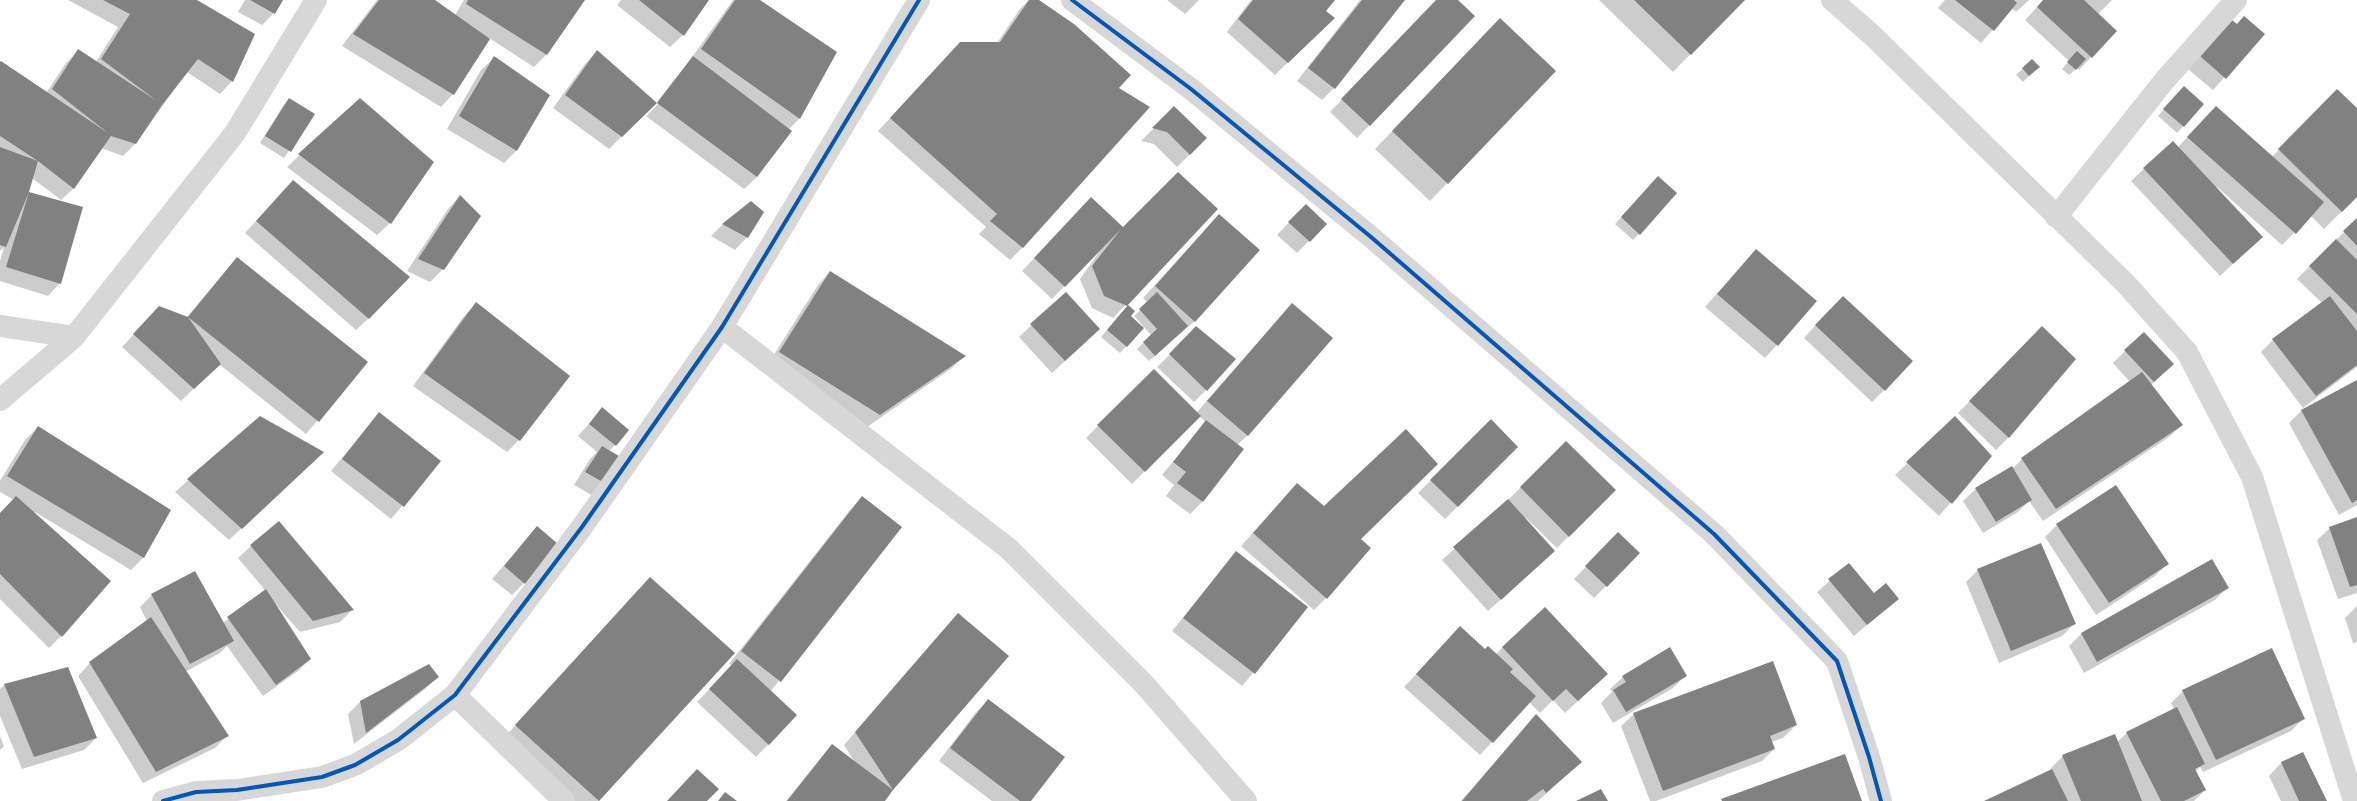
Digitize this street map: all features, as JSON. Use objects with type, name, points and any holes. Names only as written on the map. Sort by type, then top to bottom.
[{"type":"street","points":[[0,400],[74,338],[235,133],[316,0]]},
{"type":"street","points":[[163,801],[196,792],[237,790],[322,777],[355,765],[398,740],[456,695],[582,527],[722,327],[919,0]]},
{"type":"street","points":[[1072,0],[1191,89],[1371,237],[1714,534],[1837,660],[1869,757],[1881,801]]},
{"type":"street","points":[[1832,0],[1872,35],[2126,284],[2187,352],[2252,477],[2354,801]]},
{"type":"street","points":[[2056,217],[2164,81],[2236,0]]},
{"type":"street","points":[[0,326],[74,338]]},
{"type":"street","points":[[722,327],[1009,549],[1144,684],[1246,801]]},
{"type":"street","points":[[456,695],[564,801]]},
{"type":"building","points":[[103,0],[197,0],[255,34],[233,82],[198,59],[162,105],[136,144],[111,136],[74,189],[38,161],[0,136],[1,61],[108,133],[52,89],[78,49],[157,101],[101,59],[130,14]]},
{"type":"building","points":[[250,0],[283,0],[275,14]]},
{"type":"building","points":[[379,0],[435,0],[490,39],[454,95],[353,34]]},
{"type":"building","points":[[468,0],[585,0],[547,55],[466,4]]},
{"type":"building","points":[[639,0],[709,0],[684,36]]},
{"type":"building","points":[[735,0],[760,0],[837,52],[800,119],[701,49]]},
{"type":"building","points":[[1029,0],[1039,0],[1074,24],[1131,75],[1119,88],[1150,107],[1023,248],[990,221],[997,214],[890,118],[960,42],[1000,42]]},
{"type":"building","points":[[1253,0],[1335,0],[1326,11],[1335,18],[1288,63],[1238,19]]},
{"type":"building","points":[[1362,0],[1405,0],[1335,89],[1308,68]]},
{"type":"building","points":[[1436,0],[1458,0],[1475,16],[1370,126],[1341,99]]},
{"type":"building","points":[[1634,0],[1745,0],[1691,55]]},
{"type":"building","points":[[1955,0],[2014,0],[2017,3],[1994,31]]},
{"type":"building","points":[[2043,0],[2084,0],[2117,31],[2092,58],[2037,7]]},
{"type":"building","points":[[2244,16],[2265,34],[2226,79],[2200,56],[2232,20],[2237,24]]},
{"type":"building","points":[[1500,18],[1556,71],[1448,184],[1392,131]]},
{"type":"building","points":[[597,50],[657,103],[622,137],[565,95]]},
{"type":"building","points":[[2077,51],[2086,59],[2076,70],[2067,62]]},
{"type":"building","points":[[494,56],[550,95],[517,151],[459,116]]},
{"type":"building","points":[[693,56],[792,131],[757,177],[657,103]]},
{"type":"building","points":[[2032,59],[2040,67],[2029,76],[2022,68]]},
{"type":"building","points":[[2184,86],[2204,104],[2184,127],[2163,109]]},
{"type":"building","points":[[2337,89],[2357,108],[2357,197],[2342,212],[2278,149]]},
{"type":"building","points":[[289,98],[315,114],[291,152],[265,136]]},
{"type":"building","points":[[360,98],[434,162],[391,224],[298,154]]},
{"type":"building","points":[[1174,106],[1207,138],[1190,155],[1167,132],[1152,128]]},
{"type":"building","points":[[2216,106],[2324,202],[2296,234],[2187,137]]},
{"type":"building","points":[[2173,141],[2263,237],[2233,264],[2143,168]]},
{"type":"building","points":[[0,147],[38,161],[29,192],[6,247],[0,245]]},
{"type":"building","points":[[1178,172],[1218,209],[1127,306],[1104,296],[1092,266],[1121,229],[1065,287],[1034,258],[1091,197],[1123,227]]},
{"type":"building","points":[[1658,176],[1677,193],[1640,235],[1621,217]]},
{"type":"building","points":[[293,180],[410,277],[369,319],[256,221]]},
{"type":"building","points":[[29,192],[83,207],[61,284],[6,267]]},
{"type":"building","points":[[460,195],[481,216],[444,270],[418,259]]},
{"type":"building","points":[[751,201],[764,212],[748,238],[722,224]]},
{"type":"building","points":[[1306,204],[1327,224],[1310,242],[1288,222]]},
{"type":"building","points":[[1219,214],[1260,250],[1195,322],[1155,286]]},
{"type":"building","points":[[2357,218],[2357,246],[2343,231]]},
{"type":"building","points":[[2336,239],[2357,260],[2357,314],[2309,266]]},
{"type":"building","points":[[1756,249],[1817,301],[1778,346],[1717,294]]},
{"type":"building","points":[[237,257],[368,362],[319,422],[188,317]]},
{"type":"building","points":[[830,271],[966,356],[880,415],[779,352]]},
{"type":"building","points":[[1066,292],[1100,329],[1065,361],[1030,324]]},
{"type":"building","points":[[1157,292],[1188,326],[1155,356],[1143,342],[1157,329],[1139,309]]},
{"type":"building","points":[[1843,296],[1913,361],[1885,391],[1815,325]]},
{"type":"building","points":[[2330,296],[2357,331],[2357,365],[2316,396],[2272,339]]},
{"type":"building","points":[[476,302],[570,376],[520,441],[424,373]]},
{"type":"building","points":[[1292,303],[1333,338],[1248,436],[1207,401]]},
{"type":"building","points":[[1128,305],[1135,311],[1131,316],[1144,328],[1127,347],[1107,330]]},
{"type":"building","points":[[159,306],[188,317],[221,364],[194,389],[133,334]]},
{"type":"building","points":[[1196,326],[1236,359],[1207,391],[1169,354]]},
{"type":"building","points":[[2042,326],[2076,359],[2009,438],[1969,401]]},
{"type":"building","points":[[2144,332],[2174,364],[2154,382],[2124,350]]},
{"type":"building","points":[[1154,369],[1201,416],[1145,472],[1097,425]]},
{"type":"building","points":[[2142,372],[2183,425],[2056,509],[2021,458]]},
{"type":"building","points":[[2357,380],[2357,500],[2352,503],[2301,410]]},
{"type":"building","points":[[602,407],[629,430],[616,446],[589,424]]},
{"type":"building","points":[[379,412],[441,461],[404,507],[342,459]]},
{"type":"building","points":[[260,416],[324,452],[242,529],[187,479]]},
{"type":"building","points":[[1955,416],[1992,456],[1952,504],[1906,462]]},
{"type":"building","points":[[1491,419],[1518,447],[1458,507],[1430,480]]},
{"type":"building","points":[[1206,420],[1244,449],[1203,502],[1177,483],[1186,472],[1173,462]]},
{"type":"building","points":[[38,426],[171,510],[144,558],[7,476]]},
{"type":"building","points":[[1406,429],[1438,464],[1361,539],[1371,548],[1327,599],[1253,533],[1297,483],[1324,506]]},
{"type":"building","points":[[1566,441],[1616,490],[1569,537],[1520,487]]},
{"type":"building","points":[[602,446],[624,459],[608,485],[585,472]]},
{"type":"building","points":[[2012,466],[2032,500],[1996,522],[1975,488]]},
{"type":"building","points":[[2116,485],[2169,564],[2109,603],[2056,524]]},
{"type":"building","points":[[16,496],[111,581],[62,637],[0,574],[0,513]]},
{"type":"building","points":[[862,496],[902,527],[781,682],[741,651]]},
{"type":"building","points":[[1508,499],[1555,551],[1501,600],[1453,547]]},
{"type":"building","points":[[2357,517],[2357,585],[2350,587],[2329,527]]},
{"type":"building","points":[[279,521],[354,610],[313,621],[250,545]]},
{"type":"building","points":[[537,526],[558,544],[525,584],[504,566]]},
{"type":"building","points":[[1618,532],[1640,553],[1607,587],[1585,566]]},
{"type":"building","points":[[2041,543],[2076,624],[2011,651],[1977,569]]},
{"type":"building","points":[[1236,551],[1308,607],[1255,674],[1183,618]]},
{"type":"building","points":[[2212,559],[2229,588],[2097,662],[2081,633]]},
{"type":"building","points":[[1849,563],[1874,593],[1886,583],[1899,599],[1867,625],[1828,579]]},
{"type":"building","points":[[195,571],[234,641],[190,664],[151,594]]},
{"type":"building","points":[[650,577],[735,653],[599,801],[515,725]]},
{"type":"building","points":[[266,589],[311,659],[276,685],[227,617]]},
{"type":"building","points":[[1545,607],[1608,674],[1578,701],[1566,689],[1553,701],[1502,647]]},
{"type":"building","points":[[958,613],[1009,656],[893,790],[855,732]]},
{"type":"building","points":[[151,617],[229,736],[156,772],[89,662]]},
{"type":"building","points":[[1460,626],[1485,649],[1488,646],[1513,669],[1510,672],[1536,696],[1493,743],[1416,674]]},
{"type":"building","points":[[1670,647],[1687,676],[1626,712],[1613,690],[1626,682],[1622,676]]},
{"type":"building","points":[[2272,648],[2305,719],[2216,760],[2182,690]]},
{"type":"building","points":[[737,659],[797,715],[769,745],[709,689]]},
{"type":"building","points":[[1773,661],[1797,725],[1770,736],[1775,749],[1663,791],[1633,713]]},
{"type":"building","points":[[429,664],[439,677],[366,733],[360,701]]},
{"type":"building","points":[[68,667],[97,738],[34,757],[4,684]]},
{"type":"building","points":[[988,699],[1065,757],[1031,801],[1020,801],[950,748]]},
{"type":"building","points":[[2177,707],[2205,764],[2195,769],[2206,790],[2184,801],[2161,801],[2126,732]]},
{"type":"building","points":[[1536,714],[1582,762],[1546,793],[1543,789],[1527,801],[1462,801]]},
{"type":"building","points":[[2115,734],[2142,801],[2081,801],[2062,755]]},
{"type":"building","points":[[832,744],[893,790],[885,801],[787,801]]},
{"type":"building","points":[[2303,752],[2327,801],[2299,801],[2281,762]]},
{"type":"building","points":[[1845,754],[1862,801],[1722,801],[1721,799]]},
{"type":"building","points":[[697,769],[719,789],[707,801],[667,801]]},
{"type":"building","points":[[2052,769],[2068,801],[1984,801]]},
{"type":"building","points":[[1601,789],[1608,801],[1576,801]]},
{"type":"building","points":[[725,792],[737,801],[718,801]]},
{"type":"cycle path","points":[[163,801],[196,792],[237,790],[322,777],[355,765],[398,740],[455,695],[582,527],[722,327],[919,0]]},
{"type":"cycle path","points":[[1072,0],[1191,89],[1371,237],[1714,534],[1837,661],[1869,757],[1881,801]]}]
